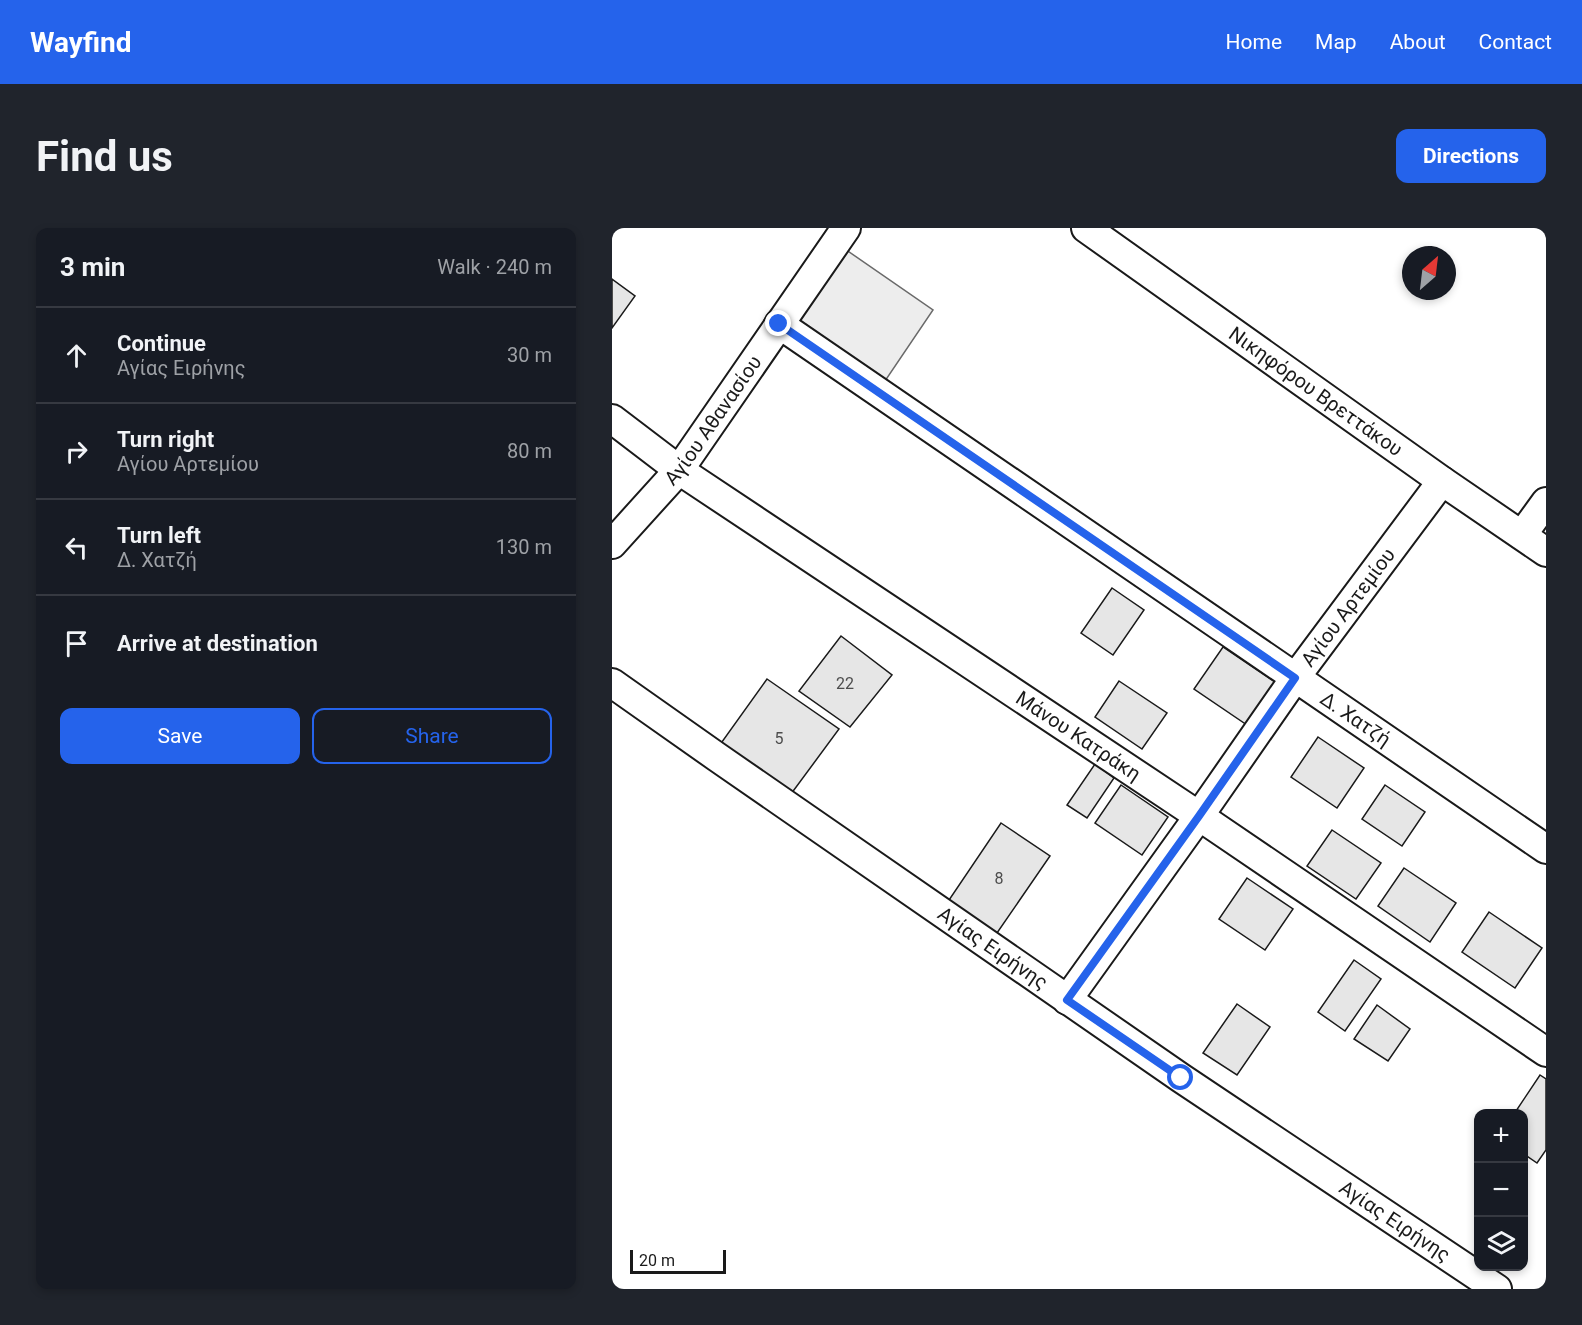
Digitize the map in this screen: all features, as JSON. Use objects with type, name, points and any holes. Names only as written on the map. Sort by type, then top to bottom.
[{"type":"street","name":"Αγίου Αθανασίου","points":[[612,544],[679,470],[846,228]]},
{"type":"street","name":"Νικηφόρου Βρεττάκου","points":[[1086,228],[1442,481],[1546,552]]},
{"type":"street","name":"Δ. Χατζή","points":[[779,324],[1546,849]]},
{"type":"street","name":"Μάνου Κατράκη","points":[[612,420],[679,470],[1199,816],[1546,1052]]},
{"type":"street","name":"Αγίου Αρτεμίου","points":[[1067,1000],[1295,678],[1442,481]]},
{"type":"street","points":[[1522,536],[1546,502]]},
{"type":"street","name":"Αγίας Ειρήνης","points":[[612,683],[1067,1000],[1497,1289]]},
{"type":"shaded area","points":[[829,238],[933,310],[885,381],[776,311]]},
{"type":"building","points":[[612,279],[635,296],[612,328]]},
{"type":"building","points":[[1112,588],[1144,610],[1113,655],[1081,633]]},
{"type":"building","points":[[841,636],[892,675],[850,727],[799,691]]},
{"type":"building","points":[[1223,647],[1275,682],[1247,725],[1194,689]]},
{"type":"building","points":[[767,679],[839,729],[791,794],[719,746]]},
{"type":"building","points":[[1119,681],[1167,713],[1142,749],[1095,717]]},
{"type":"building","points":[[1318,737],[1364,768],[1337,808],[1291,777]]},
{"type":"building","points":[[1095,764],[1114,778],[1087,818],[1067,805]]},
{"type":"building","points":[[1121,785],[1168,817],[1142,855],[1095,823]]},
{"type":"building","points":[[1385,785],[1425,812],[1402,846],[1362,819]]},
{"type":"building","points":[[1001,823],[1050,856],[997,933],[949,900]]},
{"type":"building","points":[[1332,830],[1381,863],[1356,899],[1307,866]]},
{"type":"building","points":[[1404,868],[1456,903],[1430,942],[1378,906]]},
{"type":"building","points":[[1247,878],[1293,909],[1265,950],[1219,919]]},
{"type":"building","points":[[1489,912],[1542,948],[1515,988],[1462,952]]},
{"type":"building","points":[[1354,960],[1381,979],[1345,1031],[1318,1012]]},
{"type":"building","points":[[1237,1004],[1270,1027],[1237,1075],[1203,1053]]},
{"type":"building","points":[[1377,1005],[1410,1029],[1388,1061],[1354,1039]]},
{"type":"building","points":[[1540,1075],[1546,1079],[1546,1150],[1537,1163],[1528,1157],[1528,1109],[1517,1109]]},
{"type":"route","points":[[779,324],[1295,678],[1067,1000],[1181,1078]]}]
